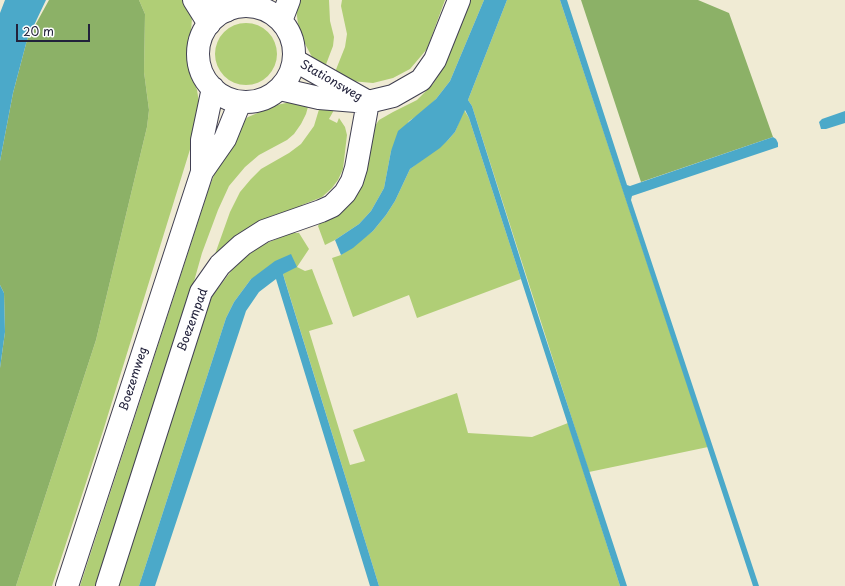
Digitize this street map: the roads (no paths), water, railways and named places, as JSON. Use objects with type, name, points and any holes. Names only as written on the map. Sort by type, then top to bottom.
[{"type":"street","points":[[194,0],[217,12],[256,4],[281,21],[289,32],[294,46],[294,60],[290,75],[280,89],[268,97],[254,101],[240,102],[225,97],[213,88],[204,77],[200,64],[199,50],[202,36],[217,12]]},
{"type":"street","points":[[281,21],[289,0]]},
{"type":"street","name":"Stationsweg","points":[[280,89],[319,98],[368,102],[393,96],[421,80],[435,60],[459,0]]},
{"type":"street","name":"Stationsweg","points":[[294,60],[368,102]]},
{"type":"street","name":"Boezemweg","points":[[202,172],[202,140],[213,88]]},
{"type":"street","name":"Boezemweg","points":[[66,586],[202,172],[226,139],[240,102]]},
{"type":"street","name":"Boezempad","points":[[107,586],[201,292],[220,265],[242,245],[264,231],[332,206],[345,193],[352,181],[356,168],[368,102]]},
{"type":"water","points":[[5,0],[46,0],[27,40],[13,93],[0,161],[0,13]]},
{"type":"water","points":[[484,0],[507,0],[468,100],[472,106],[538,315],[627,586],[620,586],[469,118],[465,110],[455,132],[448,140],[440,148],[410,169],[395,201],[373,231],[353,248],[341,255],[335,240],[359,224],[371,211],[384,188],[391,151],[398,131],[436,99],[450,81]]},
{"type":"water","points":[[560,0],[567,0],[627,185],[630,186],[773,137],[778,143],[778,147],[632,196],[631,200],[759,586],[753,586]]},
{"type":"water","points":[[845,111],[845,123],[826,129],[821,129],[819,122],[822,119]]},
{"type":"water","points":[[291,254],[297,267],[283,274],[379,586],[370,586],[276,279],[259,292],[246,311],[155,586],[139,586],[226,318],[234,302],[251,279],[275,261]]},
{"type":"water","points":[[0,285],[4,293],[5,332],[0,368]]}]
